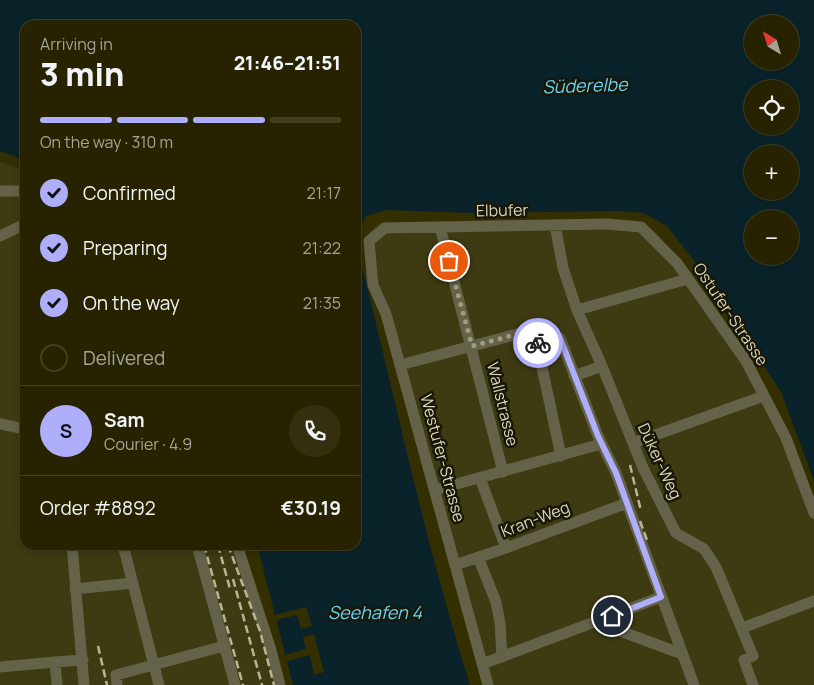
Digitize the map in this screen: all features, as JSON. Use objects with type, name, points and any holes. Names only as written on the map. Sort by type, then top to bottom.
[{"type":"lane","points":[[0,191],[20,191]]},
{"type":"lane","name":"Elbufer","points":[[369,241],[384,228],[607,224],[641,227]]},
{"type":"lane","name":"Düker-Weg","points":[[555,225],[563,268],[577,310],[643,468],[676,533],[704,549],[716,567],[753,656],[744,660],[753,685]]},
{"type":"lane","points":[[0,236],[20,226]]},
{"type":"lane","name":"Wallstrasse","points":[[440,227],[503,472]]},
{"type":"lane","name":"Ostufer-Strasse","points":[[641,227],[677,263],[746,360],[786,438],[814,512]]},
{"type":"lane","name":"Westufer-Strasse","points":[[369,241],[372,285],[386,314],[488,685]]},
{"type":"lane","points":[[577,310],[688,279]]},
{"type":"lane","points":[[400,365],[529,331],[537,344],[562,456]]},
{"type":"lane","points":[[537,344],[560,338],[601,444],[616,473],[694,685]]},
{"type":"lane","points":[[574,376],[602,366]]},
{"type":"lane","points":[[633,442],[764,396]]},
{"type":"lane","points":[[0,424],[20,428]]},
{"type":"lane","points":[[435,490],[601,444]]},
{"type":"lane","points":[[480,478],[506,548]]},
{"type":"lane","name":"Kran-Weg","points":[[455,565],[506,548],[627,502]]},
{"type":"lane","points":[[72,550],[84,685]]},
{"type":"lane","points":[[124,550],[159,685]]},
{"type":"lane","points":[[198,550],[235,685]]},
{"type":"lane","points":[[239,550],[271,650],[280,685]]},
{"type":"lane","points":[[478,558],[496,602],[500,623],[502,657]]},
{"type":"lane","points":[[75,589],[133,583]]},
{"type":"lane","points":[[482,664],[661,597]]},
{"type":"lane","points":[[742,628],[814,601]]},
{"type":"lane","points":[[596,622],[682,654]]},
{"type":"lane","points":[[118,685],[116,675],[224,646]]},
{"type":"lane","points":[[0,667],[83,660]]},
{"type":"lane","points":[[55,662],[57,685]]},
{"type":"shaded area","points":[[0,162],[20,168],[20,550],[234,550],[277,685],[0,685]]},
{"type":"shaded area","points":[[598,219],[637,221],[655,231],[712,302],[727,324],[814,499],[814,685],[485,685],[365,239],[373,228],[381,222]]},
{"type":"water","name":"Süderelbe","points":[[0,0],[814,0],[814,481],[781,392],[700,269],[667,226],[643,213],[619,211],[470,213],[387,210],[366,216],[361,225],[361,20],[20,20],[20,158],[0,151]]},
{"type":"water","name":"Seehafen 4","points":[[361,263],[438,576],[470,685],[293,685],[258,550],[361,550]]},
{"type":"pier","points":[[306,607],[312,626],[301,629],[297,615],[276,620],[275,615]]},
{"type":"pier","points":[[314,634],[324,672],[314,675],[310,655],[287,661],[285,655],[306,649],[303,637]]},
{"type":"railway","points":[[630,465],[641,511]]},
{"type":"railway","points":[[640,521],[647,540]]},
{"type":"railway","points":[[205,550],[243,685]]},
{"type":"railway","points":[[219,550],[230,589]]},
{"type":"railway","points":[[230,550],[260,631],[274,685]]},
{"type":"railway","points":[[233,579],[262,685]]},
{"type":"railway","points":[[98,646],[107,685]]},
{"type":"way so far","points":[[449,261],[472,346],[529,331],[538,343]]},
{"type":"route","points":[[538,343],[560,338],[598,436],[616,473],[661,597],[612,616]]}]
